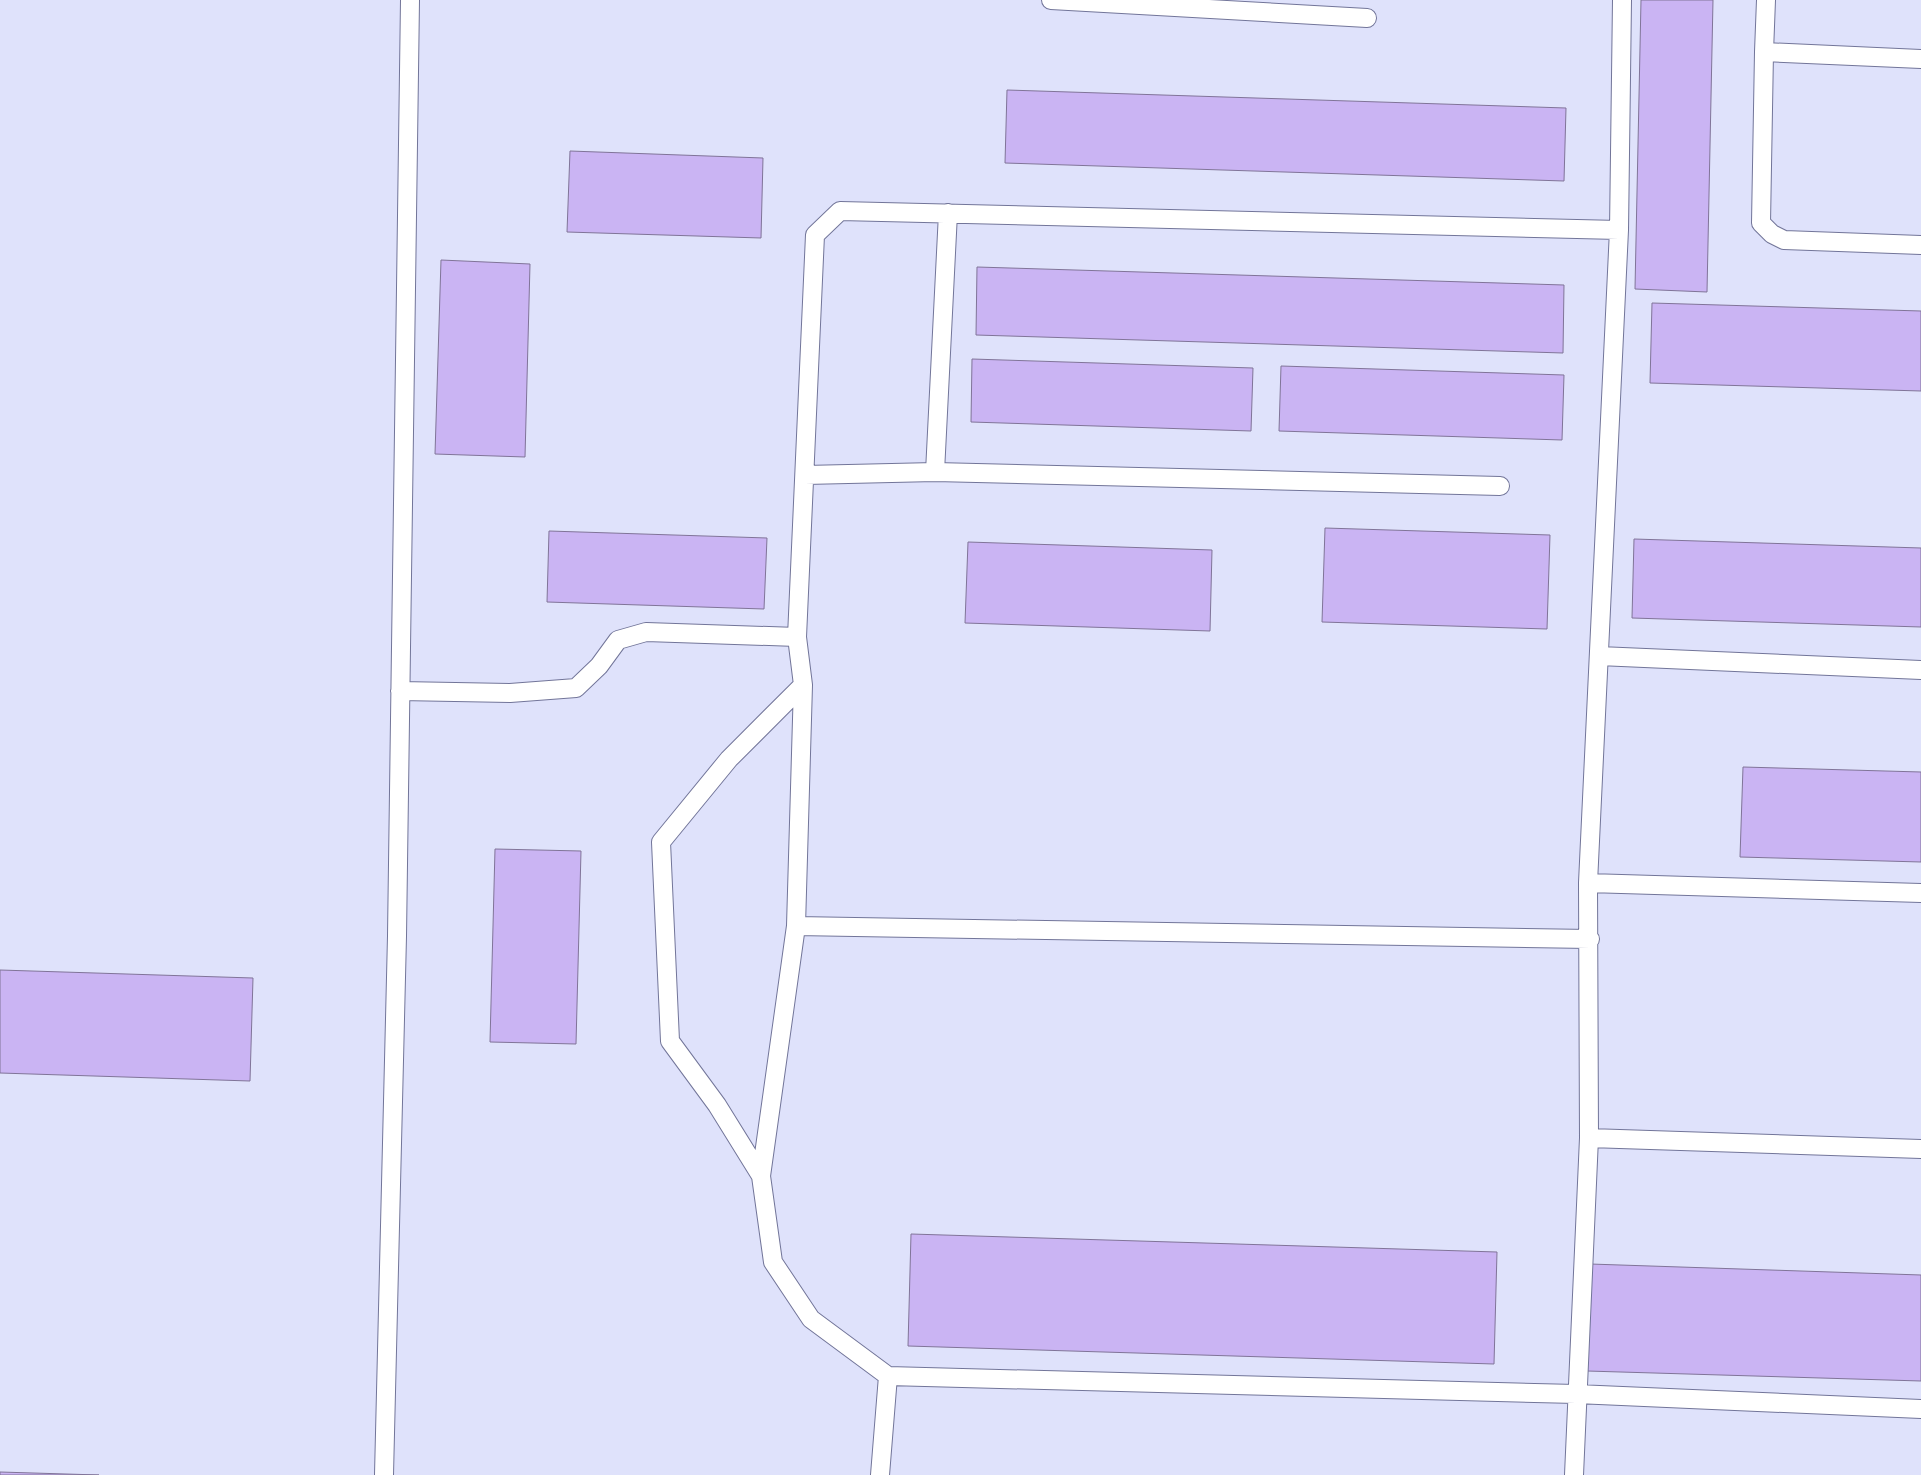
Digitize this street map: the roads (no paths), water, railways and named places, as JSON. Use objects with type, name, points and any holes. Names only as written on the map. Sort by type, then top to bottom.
[{"type":"lane","points":[[384,1475],[398,936],[410,0]]},
{"type":"lane","points":[[1051,0],[1126,2],[1367,18]]},
{"type":"lane","points":[[1574,1475],[1588,1138],[1590,939],[1588,883],[1619,230],[1622,0]]},
{"type":"lane","points":[[1766,0],[1761,224],[1772,234],[1784,240],[1921,245]]},
{"type":"lane","points":[[1764,52],[1921,59]]},
{"type":"lane","points":[[1619,230],[840,211],[816,235],[797,636],[803,685],[796,926],[761,1176],[773,1262],[811,1319],[888,1376],[1576,1394],[1921,1409]]},
{"type":"lane","points":[[935,472],[948,213]]},
{"type":"lane","points":[[805,475],[935,472],[1500,486]]},
{"type":"lane","points":[[400,691],[510,693],[576,688],[599,666],[618,640],[646,632],[797,636]]},
{"type":"lane","points":[[1599,656],[1921,670]]},
{"type":"lane","points":[[761,1176],[717,1106],[670,1041],[661,842],[729,759],[803,685]]},
{"type":"lane","points":[[1588,883],[1921,893]]},
{"type":"lane","points":[[796,926],[1590,939]]},
{"type":"lane","points":[[1588,1138],[1921,1149]]},
{"type":"lane","points":[[880,1475],[888,1376]]}]
